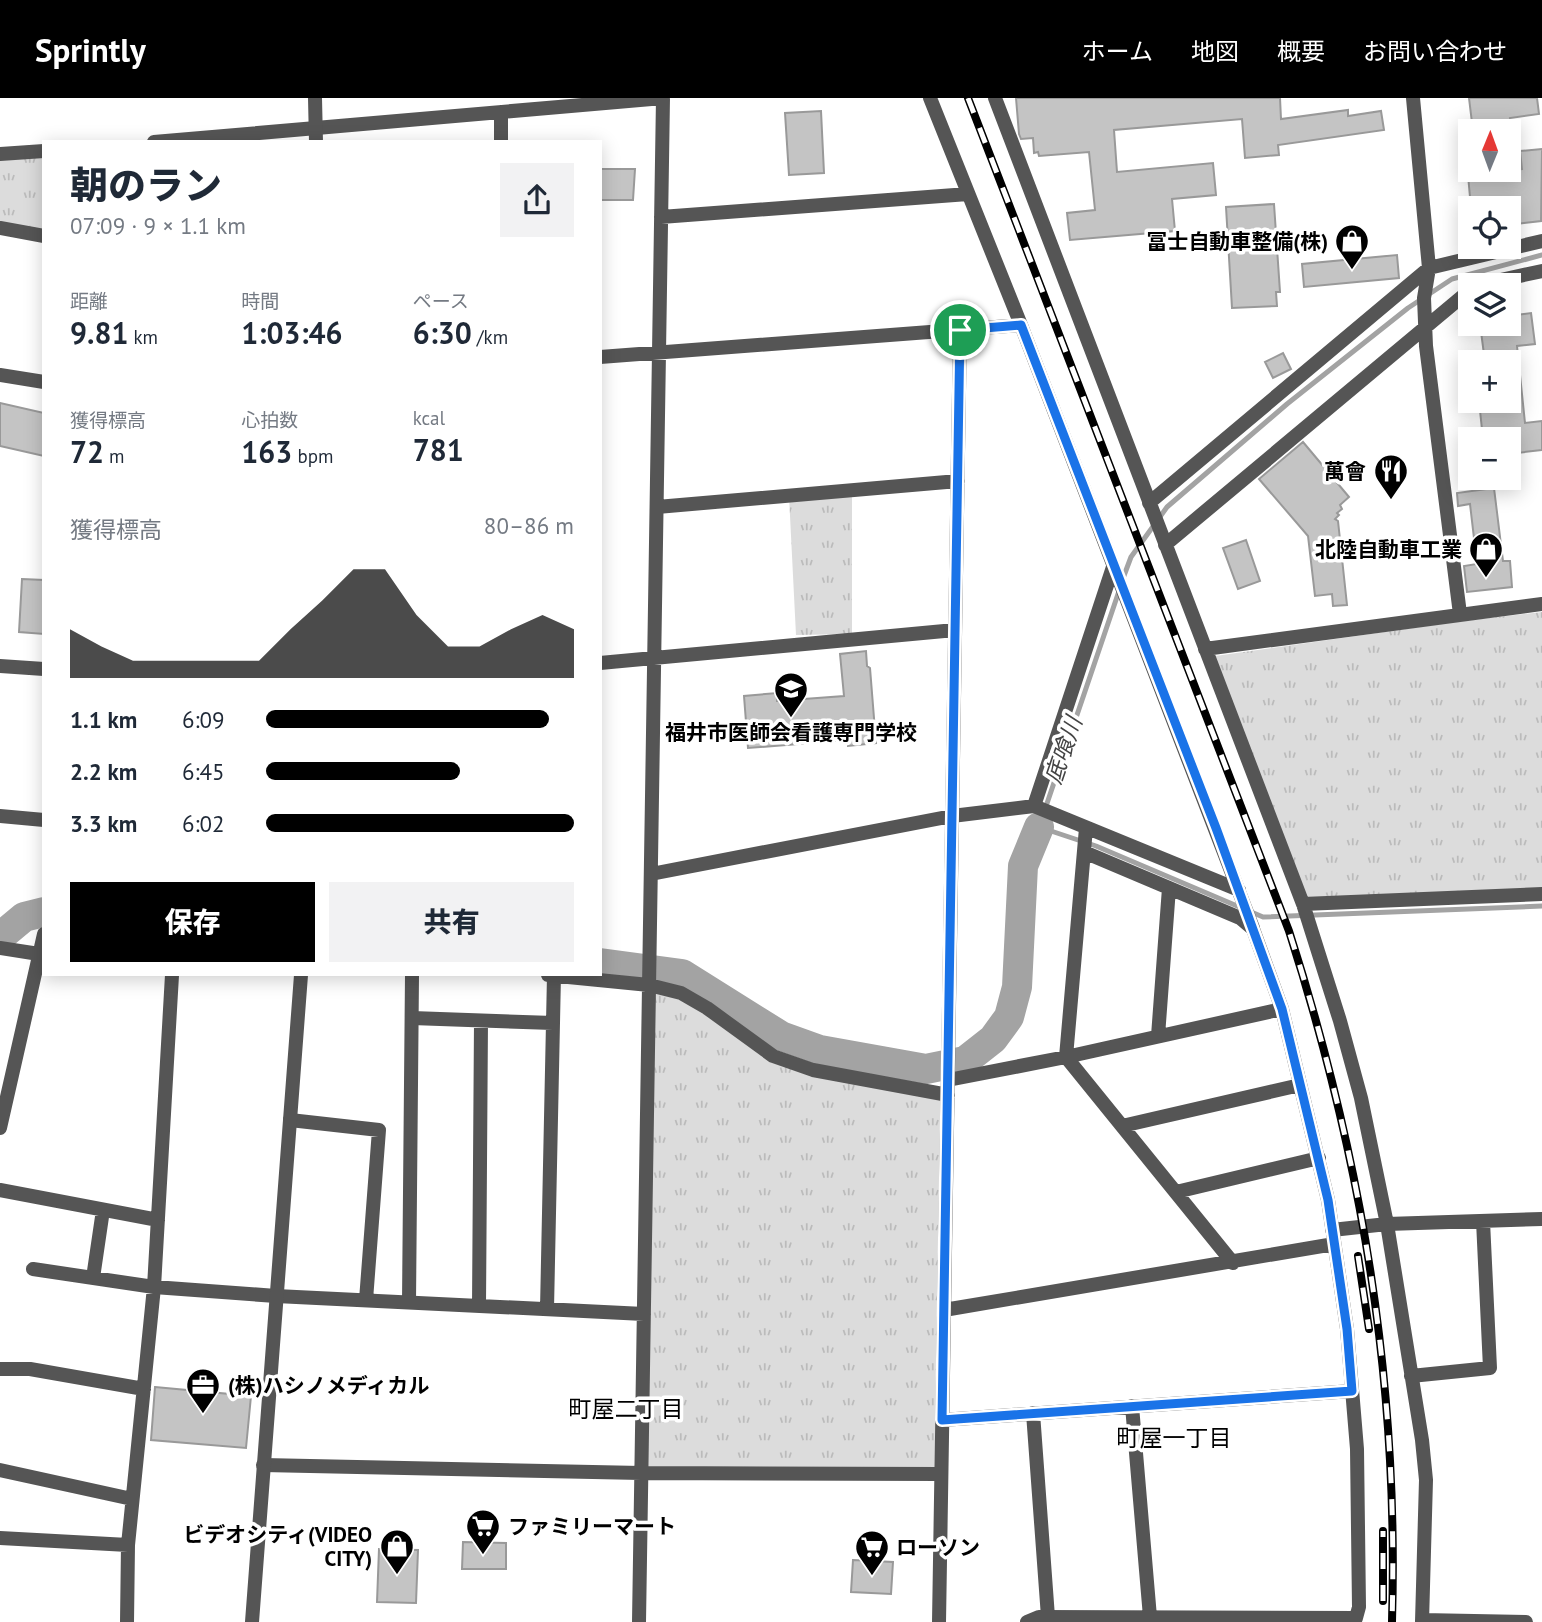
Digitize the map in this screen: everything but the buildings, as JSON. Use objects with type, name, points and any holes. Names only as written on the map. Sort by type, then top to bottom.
[{"type":"street","points":[[315,98],[316,135]]},
{"type":"street","points":[[200,140],[316,135],[501,112],[663,98],[639,1622]]},
{"type":"street","points":[[930,98],[1021,325],[1239,890],[1282,1009],[1319,1158],[1333,1237],[1347,1329],[1357,1449],[1359,1607],[1356,1620],[1039,1617],[1027,1622]]},
{"type":"street","points":[[995,98],[1303,904],[1340,1021],[1361,1098],[1387,1224],[1422,1440],[1426,1480],[1422,1621],[1526,1622]]},
{"type":"street","points":[[1413,98],[1429,268],[1424,298],[1426,346],[1460,614]]},
{"type":"street","points":[[501,112],[501,140]]},
{"type":"street","points":[[0,154],[42,150]]},
{"type":"street","points":[[661,217],[968,194]]},
{"type":"street","points":[[0,228],[42,236]]},
{"type":"street","points":[[1149,503],[1429,268],[1542,241]]},
{"type":"street","points":[[1521,276],[1542,271]]},
{"type":"street","points":[[1165,545],[1458,300]]},
{"type":"street","points":[[602,357],[1021,325]]},
{"type":"street","points":[[939,1622],[960,330]]},
{"type":"street","points":[[0,375],[42,382]]},
{"type":"street","points":[[657,507],[958,481]]},
{"type":"street","points":[[1034,806],[1113,567]]},
{"type":"street","points":[[1205,649],[1542,604]]},
{"type":"street","points":[[602,663],[955,630]]},
{"type":"street","points":[[0,666],[42,669]]},
{"type":"street","points":[[651,874],[952,816],[1034,806],[1239,890]]},
{"type":"street","points":[[0,816],[42,820]]},
{"type":"street","points":[[1086,828],[1066,1057],[1233,1263]]},
{"type":"street","points":[[1084,852],[1240,918],[1253,929]]},
{"type":"street","points":[[1158,1037],[1169,888]]},
{"type":"street","points":[[1303,904],[1542,894]]},
{"type":"street","points":[[0,1128],[7,1069],[42,942]]},
{"type":"street","points":[[0,948],[39,954]]},
{"type":"street","points":[[127,1622],[128,1545],[154,1287],[172,976]]},
{"type":"street","points":[[252,1622],[301,976]]},
{"type":"street","points":[[409,1302],[412,976]]},
{"type":"street","points":[[547,1309],[554,976]]},
{"type":"street","points":[[564,976],[649,985],[681,993],[707,1007],[773,1056],[813,1070],[948,1087],[1066,1057],[1282,1009]]},
{"type":"street","points":[[412,1018],[553,1023]]},
{"type":"street","points":[[479,1306],[481,1021]]},
{"type":"street","points":[[1122,1126],[1300,1085]]},
{"type":"street","points":[[290,1119],[379,1130],[366,1300]]},
{"type":"street","points":[[1176,1192],[1319,1158]]},
{"type":"street","points":[[0,1190],[158,1220]]},
{"type":"street","points":[[93,1278],[103,1210]]},
{"type":"street","points":[[944,1310],[1233,1263],[1387,1224],[1542,1219]]},
{"type":"street","points":[[1410,1376],[1490,1368],[1483,1221]]},
{"type":"street","points":[[33,1269],[154,1287],[276,1296],[644,1314]]},
{"type":"street","points":[[0,1369],[30,1368],[144,1390]]},
{"type":"street","points":[[942,1420],[1352,1391]]},
{"type":"street","points":[[1132,1406],[1150,1617]]},
{"type":"street","points":[[1033,1413],[1048,1617]]},
{"type":"street","points":[[263,1465],[942,1474]]},
{"type":"street","points":[[0,1470],[132,1499]]},
{"type":"street","points":[[0,1538],[128,1545]]},
{"type":"green space","points":[[42,154],[42,233],[0,225],[0,157]]},
{"type":"green space","points":[[852,490],[852,634],[796,635],[789,496]]},
{"type":"green space","points":[[1542,612],[1542,888],[1301,898],[1208,657]]},
{"type":"green space","points":[[649,985],[707,1008],[786,1060],[948,1095],[941,1474],[641,1473]]},
{"type":"waterway","name":"底喰川","points":[[1122,581],[1131,557],[1167,507],[1287,404],[1408,308],[1452,279],[1542,255]]},
{"type":"waterway","points":[[1119,591],[1039,827],[1096,846],[1263,917],[1542,906]]},
{"type":"waterway","name":"底喰川","points":[[602,963],[682,974],[781,1036],[820,1050],[926,1069],[965,1061],[993,1039],[1009,1017],[1017,987],[1023,866],[1039,827]]},
{"type":"waterway","name":"底喰川","points":[[0,937],[24,917],[42,912]]},
{"type":"railway","points":[[968,98],[1289,931],[1315,1016],[1356,1187],[1382,1358],[1393,1533],[1392,1622]]},
{"type":"railway","points":[[1358,1256],[1369,1329]]},
{"type":"railway","points":[[1383,1531],[1383,1601]]},
{"type":"place","name":"冨士自動車整備(株)","points":[[1352,271]]},
{"type":"place","name":"萬會","points":[[1391,501]]},
{"type":"place","name":"北陸自動車工業","points":[[1486,579]]},
{"type":"place","name":"福井市医師会看護専門学校","points":[[791,719]]},
{"type":"place","name":"(株)ハシノメディカル","points":[[203,1415]]},
{"type":"place","name":"ファミリーマート","points":[[483,1556]]},
{"type":"place","name":"ビデオシティ(VIDEO CITY)","points":[[397,1576]]},
{"type":"place","name":"ローソン","points":[[872,1577]]},
{"type":"district","name":"町屋二丁目","points":[[626,1408]]},
{"type":"district","name":"町屋一丁目","points":[[1174,1437]]},
{"type":"route","points":[[1021,325],[1239,890],[1282,1009],[1319,1158],[1347,1329],[1352,1391],[942,1420],[960,330],[1021,325]]}]
